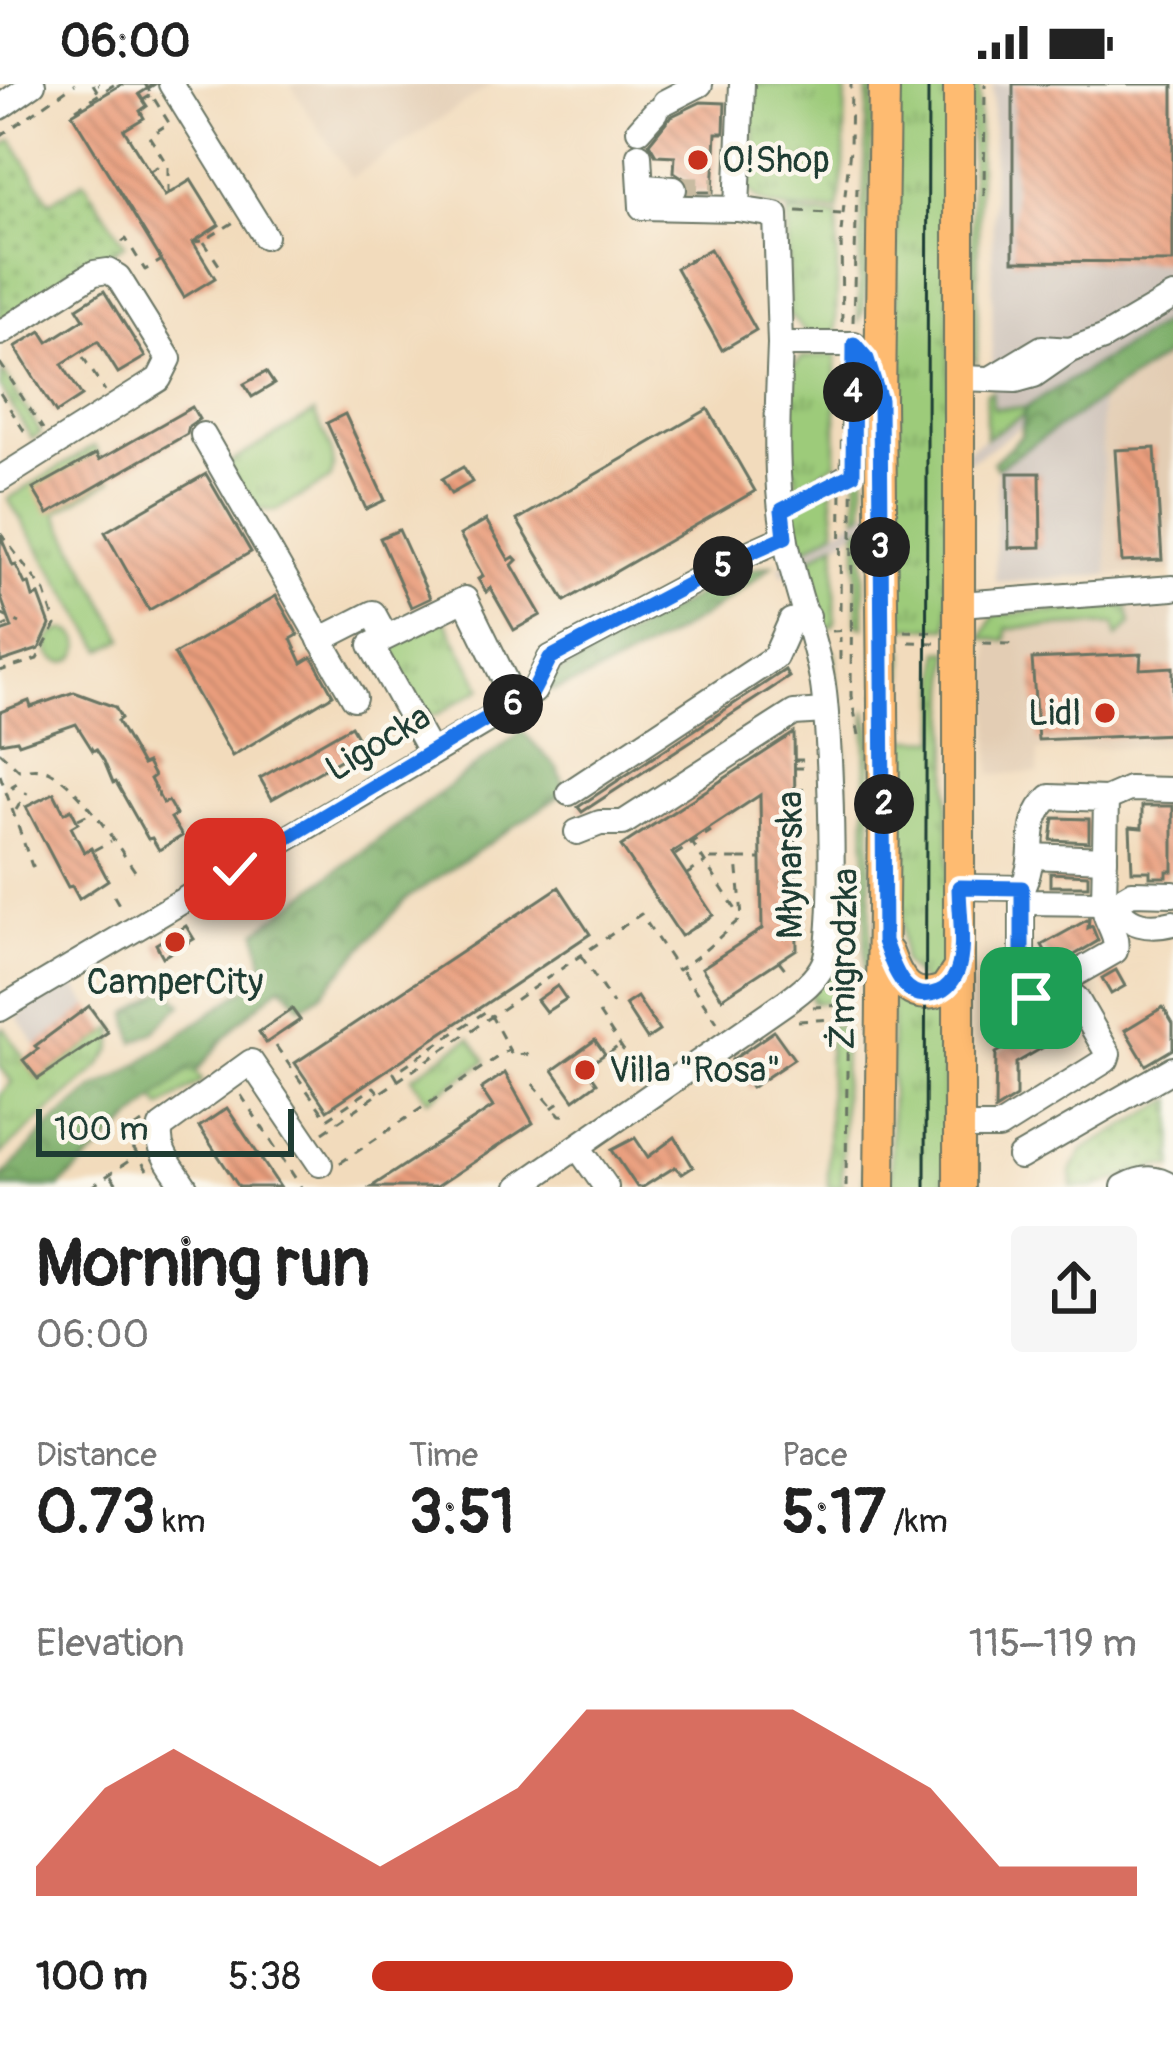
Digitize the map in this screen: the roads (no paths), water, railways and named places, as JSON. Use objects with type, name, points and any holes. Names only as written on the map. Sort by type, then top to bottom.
[{"type":"main road","name":"Żmigrodzka","points":[[880,1187],[884,84]]},
{"type":"main road","points":[[958,1187],[959,84]]},
{"type":"main road","points":[[884,941],[896,974],[915,993],[945,989],[959,968]]},
{"type":"street","points":[[0,107],[32,84]]},
{"type":"street","points":[[171,84],[265,236]]},
{"type":"street","points":[[700,84],[650,125],[642,207],[729,196],[742,84]]},
{"type":"street","points":[[643,187],[674,189]]},
{"type":"street","name":"Młynarska","points":[[519,1187],[789,1001],[820,970],[830,937],[825,711],[810,625],[785,537],[777,452],[776,215],[729,196]]},
{"type":"street","points":[[846,345],[867,319],[881,268]]},
{"type":"street","points":[[0,333],[94,273],[107,271],[118,277],[169,359],[159,379],[0,479]]},
{"type":"street","points":[[960,378],[992,378],[1042,348],[1070,350],[1103,338],[1173,297]]},
{"type":"street","points":[[780,344],[846,345],[867,359],[880,400]]},
{"type":"street","points":[[203,435],[354,698]]},
{"type":"street","name":"Ligocka","points":[[0,1009],[515,703],[533,691],[550,658],[785,537]]},
{"type":"street","points":[[955,618],[1173,588]]},
{"type":"street","points":[[430,753],[370,645],[466,599],[515,703]]},
{"type":"street","points":[[320,640],[373,613],[386,637]]},
{"type":"street","points":[[569,793],[775,657],[791,620],[810,625]]},
{"type":"street","points":[[578,832],[600,823],[623,824],[794,713],[825,711]]},
{"type":"street","points":[[1106,799],[1105,859],[1115,951],[1037,997],[1028,997],[1022,989],[1022,895],[1030,873],[1033,814],[1050,797],[1106,799],[1129,789],[1173,790]]},
{"type":"street","points":[[1031,856],[1105,859]]},
{"type":"street","points":[[959,887],[1110,903],[1132,893],[1173,894]]},
{"type":"street","points":[[1110,903],[1136,923],[1173,922]]},
{"type":"street","points":[[959,1127],[999,1127],[1106,1060],[1108,1054],[1076,998]]},
{"type":"street","points":[[185,1187],[159,1143],[161,1127],[251,1062],[318,1160]]},
{"type":"street","points":[[1020,1157],[1173,1069]]},
{"type":"street","points":[[578,1147],[606,1187]]},
{"type":"street","points":[[1124,1187],[1147,1178],[1160,1179],[1171,1187]]},
{"type":"tunnel","points":[[674,189],[713,190]]},
{"type":"tram line","points":[[925,1187],[928,84]]},
{"type":"place","name":"O!Shop","points":[[698,160]]},
{"type":"place","name":"Lidl","points":[[1105,713]]},
{"type":"place","name":"CamperCity","points":[[175,942]]},
{"type":"place","name":"Villa \"Rosa\"","points":[[585,1070]]}]
